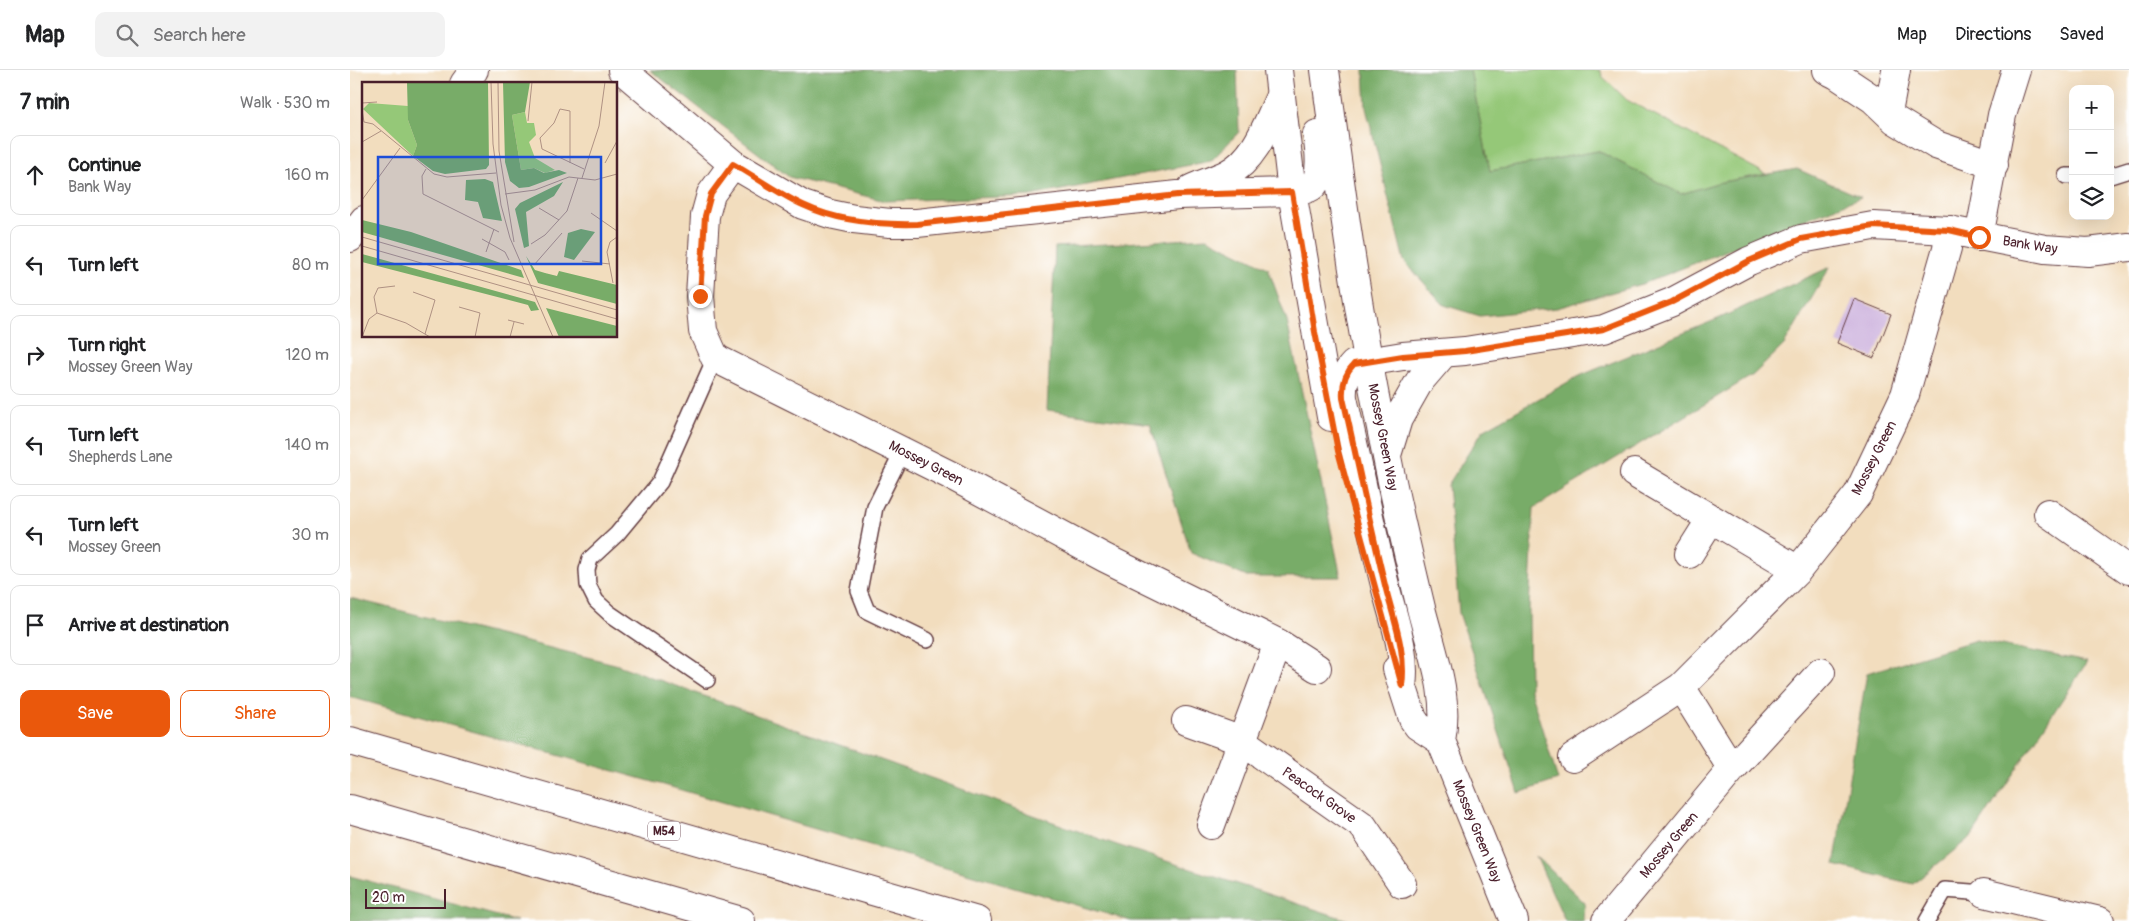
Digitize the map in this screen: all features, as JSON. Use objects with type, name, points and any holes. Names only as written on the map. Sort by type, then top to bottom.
[{"type":"main road","points":[[465,82],[474,70]]},
{"type":"main road","points":[[622,70],[733,164],[803,205],[838,216],[890,224],[917,224],[1178,195],[1292,192],[1311,187],[1316,182],[1320,154],[1310,70]]},
{"type":"main road","name":"Mossey Green Way","points":[[1325,70],[1368,361],[1404,540],[1442,688],[1444,727],[1441,741],[1514,921]]},
{"type":"main road","points":[[1827,70],[1837,74],[1873,99],[1895,120],[1936,145],[1994,165]]},
{"type":"main road","points":[[1888,113],[1896,70]]},
{"type":"main road","points":[[1979,237],[2002,115],[2016,70]]},
{"type":"main road","points":[[1178,195],[1227,174],[1246,160],[1261,138],[1279,83]]},
{"type":"main road","points":[[1279,83],[1292,192],[1315,332],[1338,451],[1402,686],[1413,719],[1418,726],[1441,741]]},
{"type":"main road","points":[[714,358],[703,331],[700,296],[705,216],[711,194],[733,164]]},
{"type":"main road","points":[[350,238],[362,223]]},
{"type":"main road","name":"Bank Way","points":[[1368,361],[1444,353],[1604,329],[1672,302],[1749,261],[1801,239],[1873,226],[1949,230],[2053,250],[2088,252],[2129,247]]},
{"type":"main road","name":"Mossey Green","points":[[1573,758],[1682,688],[1798,570],[1858,494],[1905,395],[1947,248],[1949,230]]},
{"type":"main road","points":[[1386,456],[1398,419],[1419,382],[1444,353]]},
{"type":"main road","name":"Mossey Green","points":[[714,358],[903,451],[1105,558],[1278,643],[1317,668]]},
{"type":"main road","points":[[1368,361],[1354,364],[1349,369],[1344,380],[1342,392],[1402,654],[1404,666],[1402,686]]},
{"type":"main road","points":[[1634,473],[1798,570]]},
{"type":"main road","points":[[2048,513],[2129,570]]},
{"type":"main road","points":[[1689,554],[1711,519]]},
{"type":"main road","points":[[1211,825],[1278,643]]},
{"type":"main road","name":"Mossey Green","points":[[1606,921],[1732,770],[1821,672]]},
{"type":"main road","points":[[1682,688],[1732,770]]},
{"type":"main road","name":"Peacock Grove","points":[[1186,720],[1242,741],[1364,826],[1402,884]]},
{"type":"main road","name":"M54","points":[[350,742],[977,921]]},
{"type":"main road","points":[[350,809],[741,921]]},
{"type":"main road","points":[[1984,893],[2100,921]]},
{"type":"lane","points":[[2113,175],[2129,170]]},
{"type":"lane","points":[[707,680],[609,613],[596,601],[588,585],[587,570],[590,559],[617,534],[660,482],[714,358]]},
{"type":"lane","points":[[903,451],[875,507],[859,591],[868,612],[927,640]]},
{"type":"lane","points":[[1927,921],[1945,890],[1984,893]]},
{"type":"green space","points":[[650,70],[1237,70],[1239,132],[1211,161],[1030,196],[885,201],[789,177]]},
{"type":"green space","points":[[1364,70],[1470,70],[1490,171],[1598,151],[1681,194],[1717,183],[1797,169],[1861,197],[1645,283],[1557,308],[1480,316],[1444,305],[1404,261],[1366,108]]},
{"type":"green space","points":[[1470,70],[1600,70],[1603,77],[1627,100],[1766,174],[1717,183],[1681,194],[1598,151],[1490,171]]},
{"type":"green space","points":[[1207,238],[1268,268],[1287,321],[1341,577],[1247,577],[1191,553],[1150,424],[1047,410],[1055,247]]},
{"type":"green space","points":[[1830,267],[1784,345],[1753,375],[1534,508],[1529,610],[1530,690],[1558,780],[1519,793],[1459,613],[1448,485],[1483,430],[1577,377],[1720,318]]},
{"type":"green space","points":[[350,598],[615,664],[1114,844],[1351,921],[1131,921],[664,785],[350,697]]},
{"type":"green space","points":[[1976,640],[2087,662],[1972,836],[1913,884],[1834,865],[1867,673]]},
{"type":"green space","points":[[1536,856],[1585,903],[1584,921],[1565,921]]},
{"type":"green space","points":[[350,876],[516,921],[350,921]]},
{"type":"building","points":[[1854,299],[1891,314],[1874,358],[1837,343]]},
{"type":"route","points":[[700,296],[705,216],[711,194],[733,164],[803,205],[830,214],[890,224],[917,224],[1178,195],[1292,192],[1315,332],[1338,451],[1402,686],[1404,666],[1402,654],[1342,392],[1344,380],[1349,369],[1354,364],[1403,356],[1465,351],[1604,329],[1672,302],[1749,261],[1801,239],[1873,226],[1949,230],[1979,237]]}]
